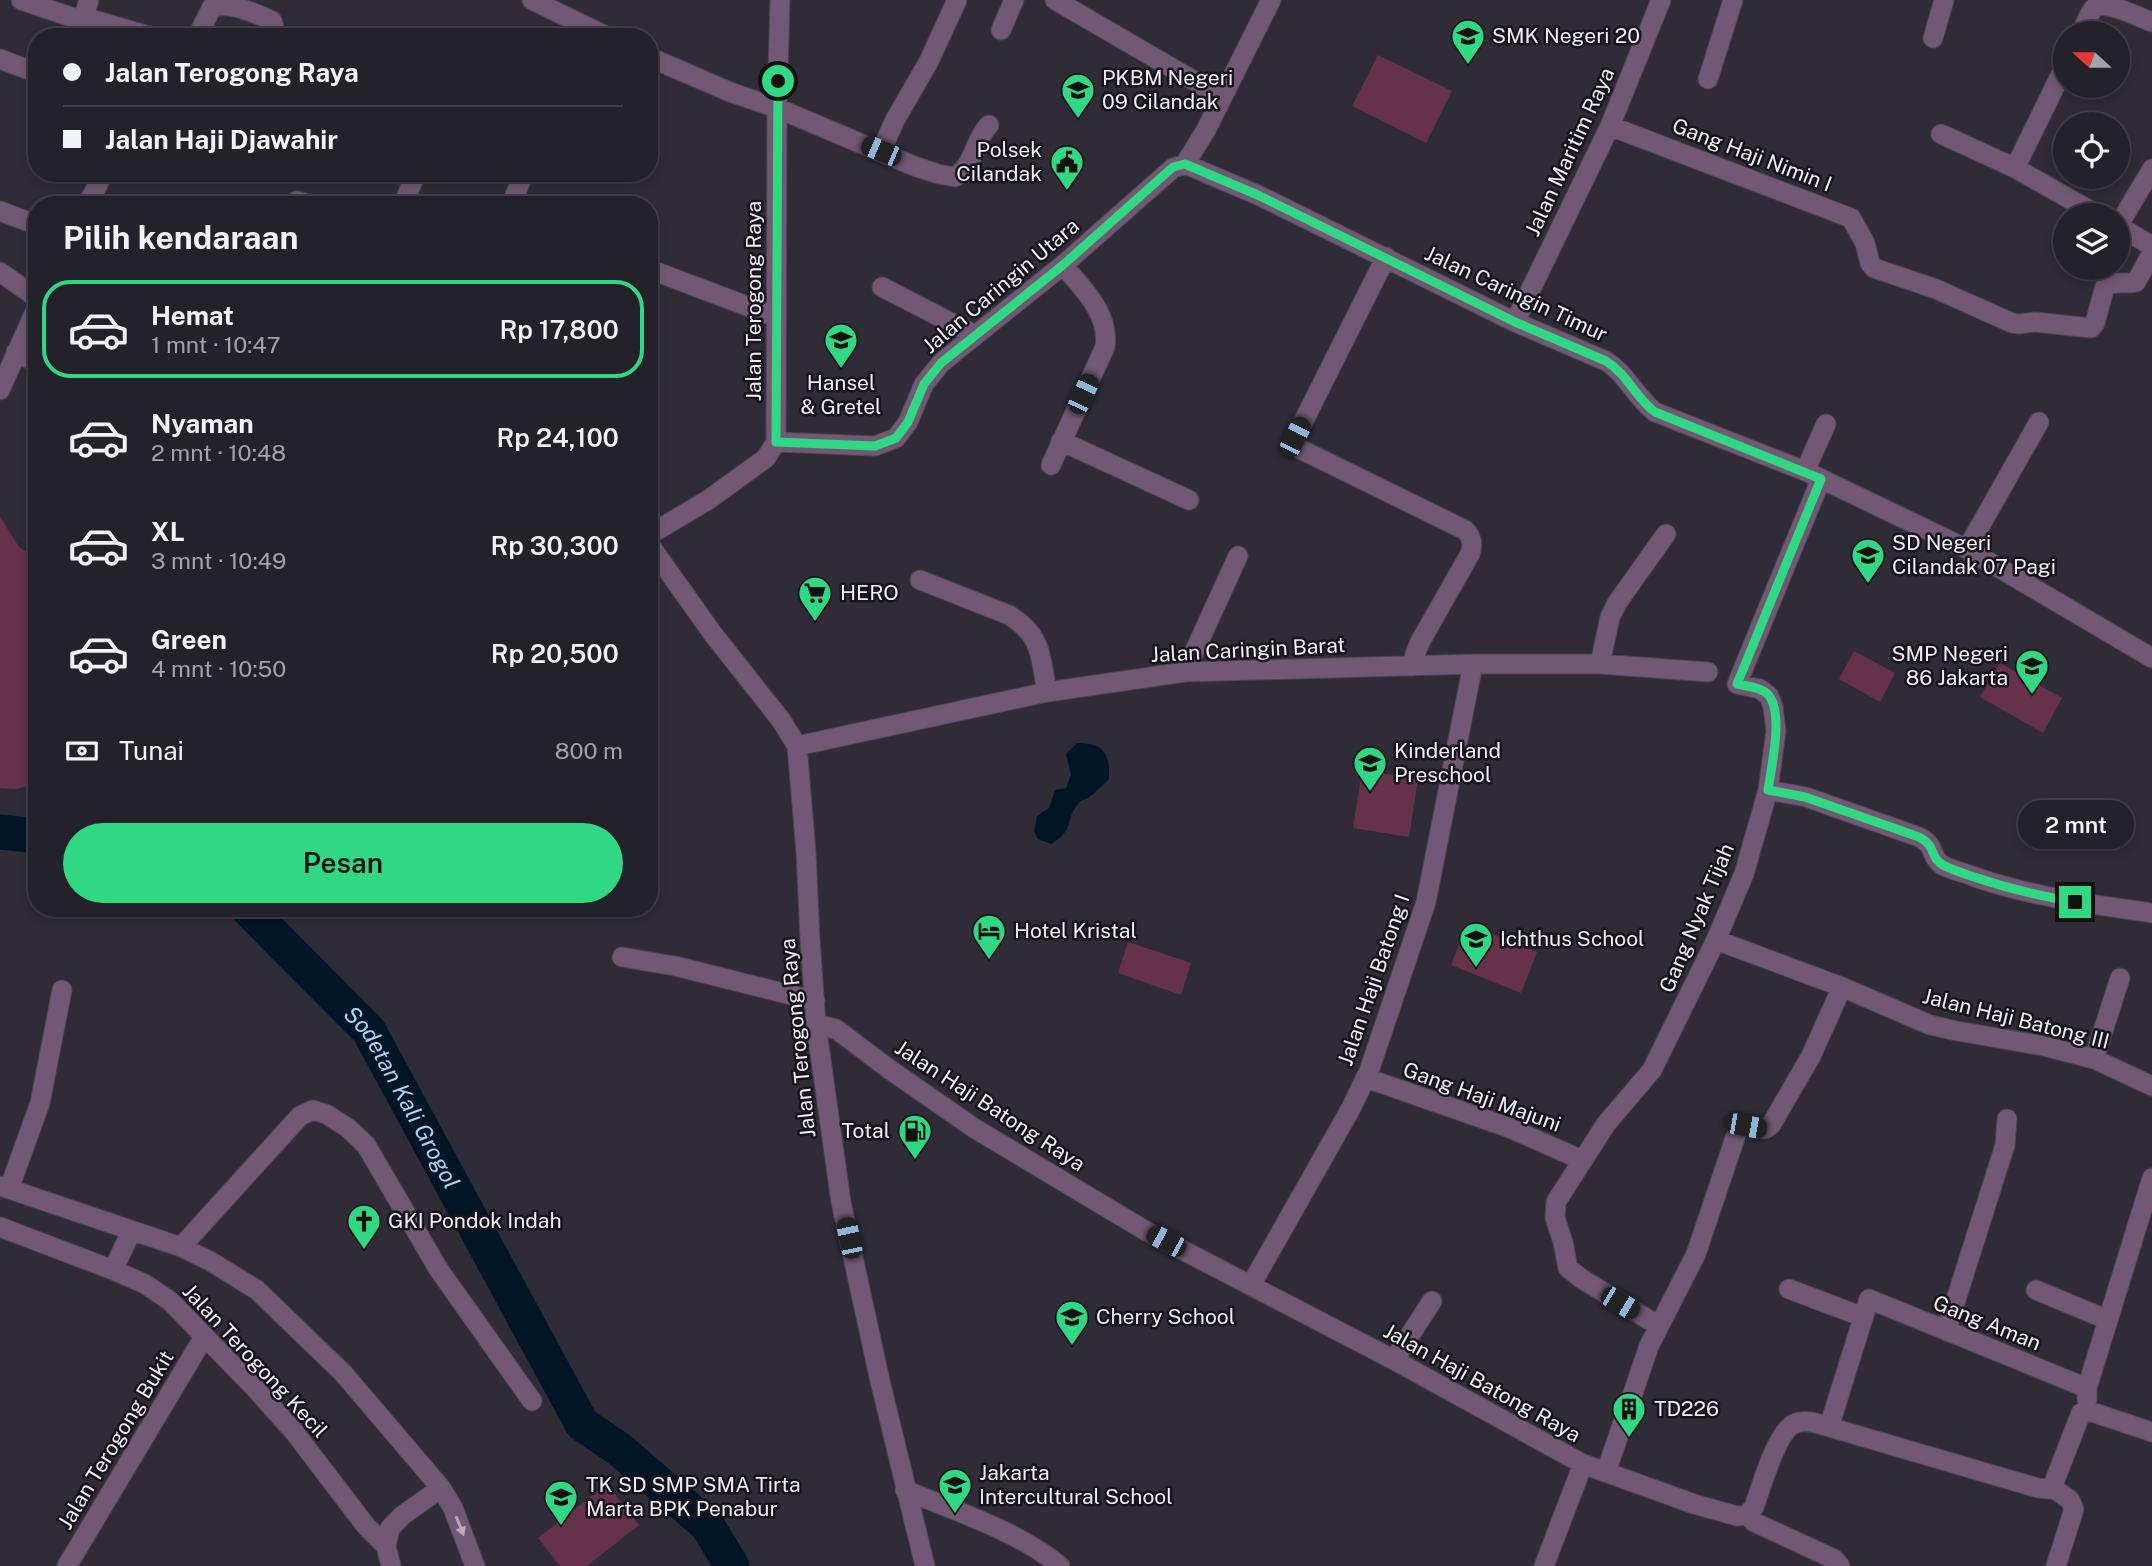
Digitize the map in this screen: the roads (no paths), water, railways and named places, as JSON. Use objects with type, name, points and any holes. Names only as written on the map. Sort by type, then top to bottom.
[{"type":"street","points":[[21,0],[118,28]]},
{"type":"street","points":[[532,0],[577,28]]},
{"type":"street","name":"Jalan Terogong Raya","points":[[776,442],[780,0]]},
{"type":"street","points":[[881,151],[895,120],[929,61],[957,0]]},
{"type":"street","points":[[1001,30],[1014,0]]},
{"type":"street","points":[[1055,0],[1222,97]]},
{"type":"street","points":[[1185,164],[1206,130],[1271,0]]},
{"type":"street","name":"Jalan Maritim Raya","points":[[1515,322],[1610,126],[1661,0]]},
{"type":"street","points":[[1708,79],[1733,0]]},
{"type":"street","points":[[1933,38],[1944,0]]},
{"type":"street","points":[[199,28],[205,4],[233,7],[264,17],[272,21],[274,28]]},
{"type":"street","points":[[2087,21],[2092,10],[2099,5],[2108,4],[2152,22]]},
{"type":"street","points":[[0,59],[28,69]]},
{"type":"street","points":[[658,61],[730,92],[777,107],[933,173],[955,177],[966,170],[982,132],[989,125]]},
{"type":"street","points":[[2015,168],[2053,90]]},
{"type":"street","name":"Gang Haji Nimin I","points":[[1610,126],[1851,218],[1866,243],[1870,263],[1874,268],[1936,289],[2012,323],[2035,322],[2091,328],[2095,323],[2103,288],[2112,282],[2127,285],[2136,282],[2152,253]]},
{"type":"street","points":[[1941,134],[2015,168],[2077,203]]},
{"type":"street","name":"Jalan Caringin Timur","points":[[1185,164],[1260,196],[1515,322],[1612,365],[1655,412],[1813,475],[1967,549],[2152,658]]},
{"type":"street","name":"Jalan Caringin Utara","points":[[776,442],[875,446],[896,438],[908,422],[924,384],[941,363],[1063,265],[1173,167],[1185,164]]},
{"type":"street","points":[[2130,206],[2152,169]]},
{"type":"street","points":[[0,211],[28,222]]},
{"type":"street","points":[[2130,233],[2152,246]]},
{"type":"street","points":[[1386,257],[1293,442],[1296,447],[1465,530],[1472,540],[1470,554],[1420,642],[1413,666]]},
{"type":"street","points":[[1051,465],[1105,347],[1107,337],[1102,317],[1090,297],[1063,265]]},
{"type":"street","points":[[0,272],[28,292]]},
{"type":"street","points":[[658,273],[776,317]]},
{"type":"street","points":[[882,286],[975,335]]},
{"type":"street","points":[[0,390],[28,326]]},
{"type":"street","points":[[16,352],[28,358]]},
{"type":"street","points":[[1967,549],[2039,422]]},
{"type":"street","points":[[1813,475],[1826,424]]},
{"type":"street","points":[[1061,441],[1189,500]]},
{"type":"street","points":[[658,530],[708,500],[766,458],[776,442]]},
{"type":"street","name":"Gang Nyak Tijah","points":[[1660,1326],[1568,1268],[1555,1210],[1559,1196],[1618,1107],[1652,1070],[1716,940],[1744,874],[1768,790],[1776,730],[1772,701],[1765,692],[1737,684],[1813,475]]},
{"type":"street","points":[[1600,664],[1610,617],[1616,603],[1666,534]]},
{"type":"street","points":[[1185,672],[1238,556]]},
{"type":"street","name":"Jalan Terogong Raya","points":[[658,557],[780,720],[797,747],[816,1024],[827,1113],[844,1214],[905,1490],[925,1566]]},
{"type":"street","points":[[920,580],[1009,615],[1029,629],[1038,645],[1047,692]]},
{"type":"street","name":"Jalan Caringin Barat","points":[[797,747],[1047,692],[1185,672],[1473,664],[1600,664],[1707,672]]},
{"type":"street","name":"Jalan Haji Batong I","points":[[1251,1286],[1366,1078],[1401,980],[1426,902],[1473,664]]},
{"type":"street","points":[[1768,790],[1805,797],[1919,837],[1931,846],[1935,857],[1943,865],[1995,884],[2049,898],[2152,913]]},
{"type":"street","name":"Jalan Haji Batong III","points":[[1716,940],[1842,987],[1930,1025],[2044,1046],[2094,1059],[2152,1086]]},
{"type":"street","points":[[622,957],[675,966],[815,1002]]},
{"type":"street","points":[[2094,1059],[2120,978]]},
{"type":"street","points":[[1606,1472],[1649,1346],[1696,1254],[1738,1129],[1746,1126],[1765,1129],[1771,1125],[1811,1056],[1842,987]]},
{"type":"street","points":[[62,990],[40,1103],[4,1187],[181,1247],[257,1290],[343,1373],[441,1488],[453,1508],[475,1566]]},
{"type":"street","name":"Jalan Haji Batong Raya","points":[[816,1024],[836,1029],[974,1128],[1146,1231],[1394,1360],[1583,1464],[1694,1504],[1737,1516],[1747,1515]]},
{"type":"street","name":"Gang Haji Majuni","points":[[1366,1078],[1507,1128],[1582,1160]]},
{"type":"street","points":[[181,1247],[300,1116],[313,1110],[326,1114],[348,1128],[366,1145],[439,1270],[532,1401]]},
{"type":"street","points":[[1947,1331],[2006,1145],[2007,1119]]},
{"type":"street","points":[[2086,1410],[2087,1388],[2152,1178]]},
{"type":"street","name":"Jalan Terogong Kecil","points":[[0,1227],[113,1270],[145,1284],[170,1301],[295,1433],[366,1526],[386,1546],[391,1566]]},
{"type":"street","points":[[113,1270],[131,1231]]},
{"type":"street","name":"Gang Aman","points":[[1789,1289],[1947,1331],[2087,1388]]},
{"type":"street","points":[[2036,1290],[2108,1320]]},
{"type":"street","points":[[1394,1360],[1432,1301]]},
{"type":"street","points":[[1829,1427],[1866,1308]]},
{"type":"street","name":"Jalan Terogong Bukit","points":[[67,1566],[204,1338]]},
{"type":"street","points":[[2052,1487],[2081,1413],[2086,1410]]},
{"type":"street","points":[[2086,1410],[2152,1432]]},
{"type":"street","points":[[1840,1566],[1834,1559],[1754,1522],[1747,1515],[1754,1507],[1777,1446],[1787,1428],[1802,1422],[1829,1427],[2038,1488],[2052,1487]]},
{"type":"street","points":[[1544,1566],[1583,1464]]},
{"type":"street","points":[[2052,1487],[2073,1505],[2073,1517],[2056,1566]]},
{"type":"street","points":[[386,1546],[390,1528],[403,1515],[441,1488]]},
{"type":"street","points":[[905,1490],[1042,1550],[1060,1566]]},
{"type":"water","points":[[1077,743],[1094,745],[1104,752],[1109,779],[1079,803],[1064,834],[1051,844],[1038,839],[1034,832],[1037,816],[1049,808],[1055,790],[1066,788],[1071,775],[1066,754]]},
{"type":"waterway","name":"Sodetan Kali Grogol","points":[[0,832],[28,835]]},
{"type":"waterway","name":"Sodetan Kali Grogol","points":[[256,917],[369,1031],[582,1424],[619,1449],[707,1525],[732,1566]]},
{"type":"place","name":"SMK Negeri 20","points":[[1468,66]]},
{"type":"place","name":"PKBM Negeri 09 Cilandak","points":[[1078,120]]},
{"type":"place","name":"Polsek Cilandak","points":[[1067,192]]},
{"type":"place","name":"Hansel & Gretel","points":[[841,370]]},
{"type":"place","name":"SD Negeri Cilandak 07 Pagi","points":[[1868,585]]},
{"type":"place","name":"HERO","points":[[815,623]]},
{"type":"place","name":"SMP Negeri 86 Jakarta","points":[[2032,696]]},
{"type":"place","name":"Kinderland Preschool","points":[[1370,793]]},
{"type":"place","name":"Hotel Kristal","points":[[989,961]]},
{"type":"place","name":"Ichthus School","points":[[1476,969]]},
{"type":"place","name":"Total","points":[[915,1161]]},
{"type":"place","name":"GKI Pondok Indah","points":[[364,1251]]},
{"type":"place","name":"Cherry School","points":[[1072,1347]]},
{"type":"place","name":"TD226","points":[[1629,1439]]},
{"type":"place","name":"Jakarta Intercultural School","points":[[955,1515]]},
{"type":"place","name":"TK SD SMP SMA Tirta Marta BPK Penabur","points":[[561,1527]]}]
